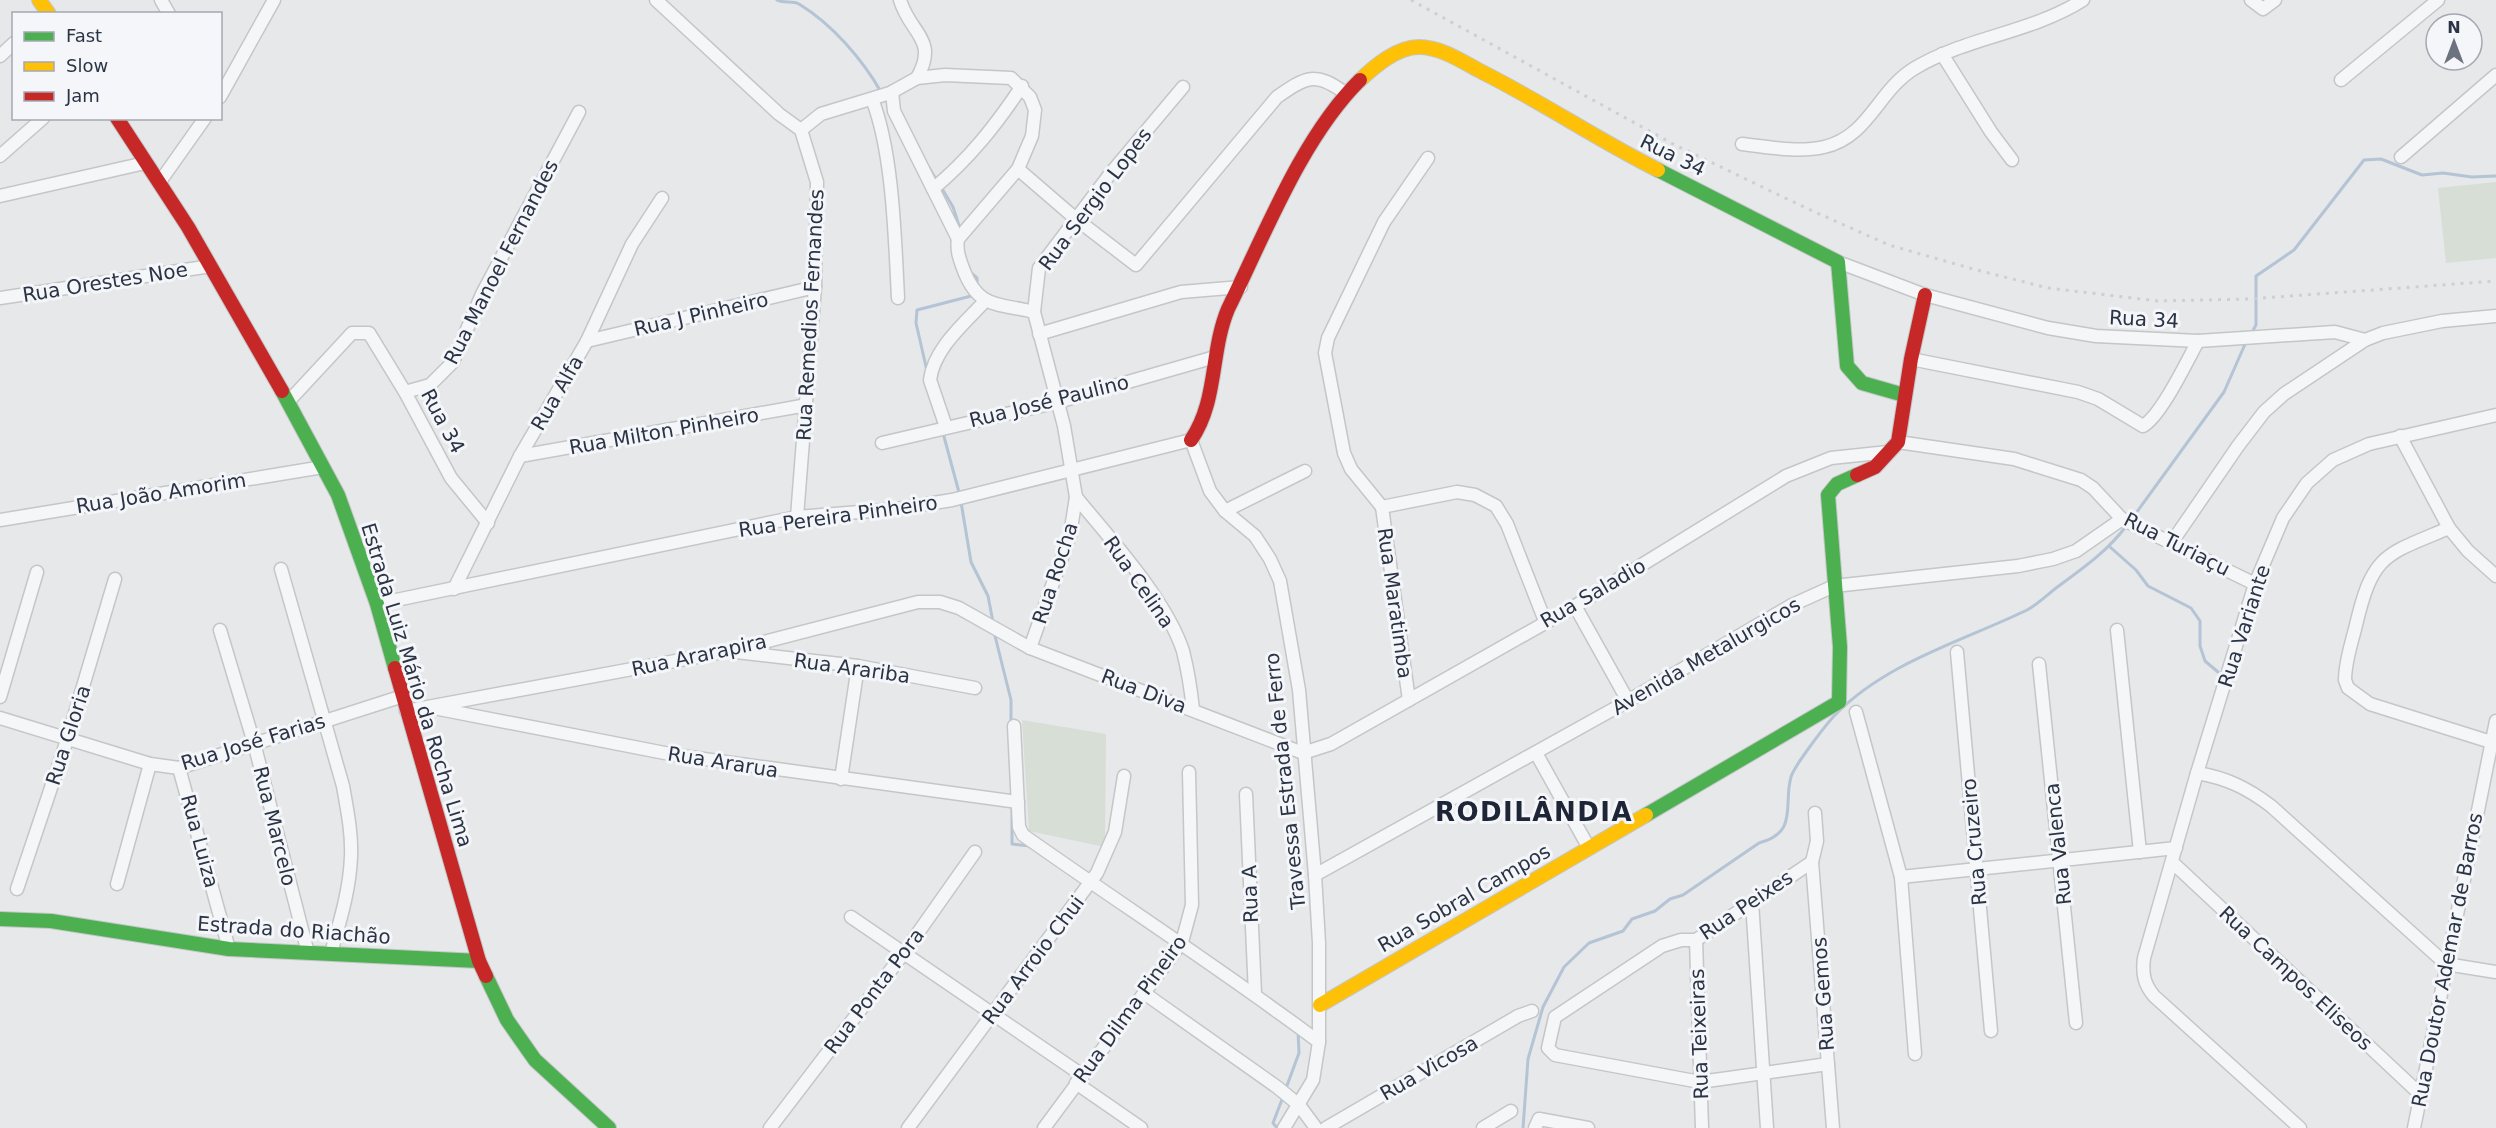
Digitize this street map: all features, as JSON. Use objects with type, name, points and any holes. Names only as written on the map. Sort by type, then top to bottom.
[{"type":"street","points":[[222,92],[274,0]]},
{"type":"street","points":[[656,0],[779,114],[801,130],[822,114],[891,93],[917,78],[945,75],[996,75],[1011,78],[1022,86],[1035,110],[1035,125],[1018,169],[958,239]]},
{"type":"street","points":[[900,0],[925,47],[924,64],[917,78]]},
{"type":"street","points":[[1742,144],[1801,149],[1823,148],[1847,139],[1863,126],[1906,75],[1942,54],[2024,28],[2066,11],[2083,0]]},
{"type":"street","points":[[2251,0],[2263,9],[2275,0]]},
{"type":"street","points":[[2341,80],[2438,0]]},
{"type":"street","points":[[0,56],[12,45]]},
{"type":"street","name":"Rua 34","points":[[1345,93],[1365,74],[1403,49],[1417,47],[1434,49],[1533,97],[1627,154],[1785,231],[1838,262],[1925,295],[2048,328],[2096,336],[2198,341],[2335,332],[2365,340]]},
{"type":"street","points":[[1942,54],[1990,132],[2012,160]]},
{"type":"street","points":[[2402,157],[2496,75]]},
{"type":"street","points":[[1018,169],[1076,219],[1136,265],[1277,97],[1306,79],[1321,78],[1345,93],[1323,123],[1241,287],[1227,309],[1215,357],[1203,424],[1191,440]]},
{"type":"street","points":[[933,189],[961,165],[990,134],[1022,86]]},
{"type":"street","name":"Rua Sergio Lopes","points":[[1076,497],[1073,470],[1058,402],[1034,312],[1039,268],[1183,87]]},
{"type":"street","points":[[891,93],[894,111],[958,239],[957,253],[971,288],[986,300],[1034,312]]},
{"type":"street","points":[[874,99],[881,121],[894,226],[898,298]]},
{"type":"street","name":"Rua Manoel Fernandes","points":[[405,392],[430,385],[453,362],[482,294],[579,112]]},
{"type":"street","points":[[0,156],[42,120]]},
{"type":"street","name":"Estrada Luiz Mário da Rocha Lima","points":[[118,120],[211,266],[323,467],[355,538],[377,604],[479,961],[507,1020],[536,1060],[609,1128]]},
{"type":"street","points":[[159,183],[204,120]]},
{"type":"street","name":"Rua Remedios Fernandes","points":[[797,517],[815,287],[817,182],[801,130]]},
{"type":"street","points":[[1428,158],[1384,222],[1328,338],[1325,353],[1344,453],[1351,469],[1382,507],[1457,492],[1475,495],[1496,506],[1508,524],[1545,621]]},
{"type":"street","points":[[0,196],[146,163]]},
{"type":"street","name":"Rua Alfa","points":[[454,589],[520,456],[587,341],[620,266],[662,198]]},
{"type":"street","points":[[1838,262],[1847,366],[1862,383],[1904,395]]},
{"type":"street","name":"Rua Orestes Noe","points":[[0,298],[211,266]]},
{"type":"street","name":"Rua J Pinheiro","points":[[587,341],[815,287]]},
{"type":"street","points":[[1039,334],[1181,292],[1241,287]]},
{"type":"street","points":[[1834,586],[1828,495],[1837,484],[1875,467],[1893,447],[1925,295]]},
{"type":"street","points":[[941,428],[932,388],[931,372],[950,338],[986,300]]},
{"type":"street","points":[[2172,542],[2238,446],[2264,412],[2284,394],[2365,340],[2409,326],[2496,316]]},
{"type":"street","name":"Rua 34","points":[[288,402],[352,333],[369,333],[405,392],[451,478],[488,523]]},
{"type":"street","points":[[1911,359],[2078,392],[2098,399],[2143,426],[2151,419],[2173,387],[2198,341]]},
{"type":"street","name":"Rua José Paulino","points":[[882,442],[1058,402],[1215,357]]},
{"type":"street","name":"Rua Milton Pinheiro","points":[[520,456],[807,405]]},
{"type":"street","name":"Rua Variante","points":[[2300,1128],[2154,996],[2146,986],[2143,972],[2144,958],[2197,773],[2255,584],[2283,518],[2307,483],[2333,460],[2369,444],[2496,415]]},
{"type":"street","points":[[2400,436],[2449,528],[2468,551],[2496,576]]},
{"type":"street","name":"Rua Pereira Pinheiro","points":[[377,604],[797,517],[897,509],[952,500],[1191,440]]},
{"type":"street","name":"Travessa Estrada de Ferro","points":[[1191,440],[1206,483],[1225,510],[1255,537],[1270,559],[1280,581],[1299,690],[1315,875],[1320,1005],[1319,1042],[1313,1080],[1297,1103],[1285,1127]]},
{"type":"street","name":"Rua Turiaçu","points":[[1893,447],[2014,459],[2081,480],[2093,488],[2124,520],[2255,584]]},
{"type":"street","name":"Rua Saladio","points":[[1304,753],[1330,744],[1575,606],[1786,476],[1831,458],[1893,447]]},
{"type":"street","name":"Rua João Amorim","points":[[0,520],[323,467]]},
{"type":"street","points":[[1225,510],[1305,471]]},
{"type":"street","name":"Rua Rocha","points":[[1030,648],[1070,535],[1076,497]]},
{"type":"street","name":"Rua Celina","points":[[1076,497],[1126,558],[1170,621],[1182,650],[1193,710]]},
{"type":"street","name":"Rua Maratimba","points":[[1382,507],[1409,700]]},
{"type":"street","name":"Avenida Metalurgicos","points":[[1315,875],[1628,701],[1792,605],[1834,586],[2018,566],[2054,559],[2076,551],[2124,520]]},
{"type":"street","points":[[2449,528],[2394,551],[2378,566],[2365,586],[2345,680],[2348,688],[2370,704],[2492,742]]},
{"type":"street","points":[[281,569],[343,786],[351,855],[346,897],[331,953]]},
{"type":"street","points":[[0,697],[37,572]]},
{"type":"street","name":"Rua Gloria","points":[[17,889],[67,740],[116,579]]},
{"type":"street","name":"Rua Sobral Campos","points":[[1320,1005],[1839,702],[1840,647],[1834,586]]},
{"type":"street","name":"Rua Ararapira","points":[[406,711],[729,651],[918,602],[940,602],[959,608],[987,623]]},
{"type":"street","points":[[1575,606],[1628,701]]},
{"type":"street","name":"Rua Diva","points":[[987,623],[1030,648],[1304,753]]},
{"type":"street","name":"Rua Marcelo","points":[[220,630],[254,744],[308,953]]},
{"type":"street","points":[[2117,630],[2140,852]]},
{"type":"street","name":"Rua Arariba","points":[[729,651],[858,666],[975,688]]},
{"type":"street","name":"Rua Cruzeiro","points":[[1957,652],[1991,1031]]},
{"type":"street","name":"Rua Valenca","points":[[2039,664],[2076,1023]]},
{"type":"street","points":[[841,779],[858,666]]},
{"type":"street","name":"Rua José Farias","points":[[0,718],[150,764],[179,768],[403,696]]},
{"type":"street","name":"Rua Ararua","points":[[431,708],[675,755],[1018,801]]},
{"type":"street","points":[[1856,712],[1901,877],[1915,1054]]},
{"type":"street","name":"Rua Doutor Ademar de Barros","points":[[2414,1128],[2496,721]]},
{"type":"street","points":[[1014,726],[1019,827],[1023,835],[1148,924],[1255,994],[1319,1042]]},
{"type":"street","points":[[1536,753],[1590,848]]},
{"type":"street","points":[[117,884],[150,764]]},
{"type":"street","name":"Rua Luiza","points":[[179,768],[229,949]]},
{"type":"street","name":"Rua Dilma Pineiro","points":[[1044,1128],[1180,945],[1192,905],[1189,772]]},
{"type":"street","points":[[2197,773],[2219,777],[2244,786],[2271,806],[2446,964],[2496,972]]},
{"type":"street","name":"Rua Arroio Chui","points":[[908,1128],[1091,883],[1108,853],[1115,832],[1124,776]]},
{"type":"street","name":"Rua A","points":[[1246,794],[1255,994]]},
{"type":"street","name":"Rua Gemos","points":[[1815,813],[1817,841],[1812,862],[1833,1128]]},
{"type":"street","points":[[1901,877],[2176,848]]},
{"type":"street","name":"Rua Ponta Pora","points":[[770,1128],[903,954],[975,852]]},
{"type":"street","name":"Rua Peixes","points":[[1700,1082],[1555,1055],[1548,1048],[1555,1017],[1662,946],[1681,940],[1696,940],[1812,862]]},
{"type":"street","name":"Rua Campos Eliseos","points":[[2172,862],[2420,1094]]},
{"type":"street","points":[[1752,902],[1767,1128]]},
{"type":"street","points":[[851,917],[992,1013],[1141,1128]]},
{"type":"street","name":"Estrada do Riachão","points":[[0,919],[51,921],[229,949],[479,961]]},
{"type":"street","name":"Rua Teixeiras","points":[[1696,940],[1702,1128]]},
{"type":"street","points":[[1144,993],[1277,1087],[1297,1103],[1316,1128]]},
{"type":"street","name":"Rua Vicosa","points":[[1326,1128],[1518,1016],[1532,1011]]},
{"type":"street","points":[[1700,1082],[1765,1071],[1828,1064]]},
{"type":"street","points":[[1483,1128],[1511,1111]]},
{"type":"street","points":[[1536,1124],[1588,1128]]},
{"type":"shaded area","points":[[2496,182],[2496,258],[2446,263],[2438,188]]},
{"type":"shaded area","points":[[1022,720],[1106,734],[1105,847],[1029,831]]},
{"type":"waterway","points":[[777,0],[797,3],[835,32],[856,55],[881,92]]},
{"type":"waterway","points":[[2251,334],[2256,325],[2256,276],[2294,250],[2364,160],[2381,159],[2422,175],[2443,173],[2472,177],[2496,176]]},
{"type":"waterway","points":[[928,166],[937,181]]},
{"type":"waterway","points":[[941,187],[953,207],[960,229]]},
{"type":"waterway","points":[[970,272],[977,278],[977,284]]},
{"type":"waterway","points":[[927,371],[916,323],[917,310],[975,295]]},
{"type":"waterway","points":[[2131,520],[2224,392],[2246,342]]},
{"type":"waterway","points":[[943,433],[960,496]]},
{"type":"waterway","points":[[961,502],[971,562],[988,596],[993,622]]},
{"type":"waterway","points":[[1523,1128],[1528,1059],[1543,1007],[1564,967],[1589,943],[1623,931],[1632,919],[1655,911],[1670,899],[1683,895],[1759,843],[1780,832],[1787,816],[1789,787],[1793,772],[1836,714],[1856,696],[1902,666],[2031,608],[2094,559],[2127,525]]},
{"type":"waterway","points":[[2110,547],[2136,570],[2148,586],[2191,608],[2200,621],[2200,646],[2205,661],[2218,672]]},
{"type":"waterway","points":[[994,632],[1011,700],[1011,725]]},
{"type":"waterway","points":[[1012,804],[1012,844],[1030,846]]},
{"type":"waterway","points":[[1285,1091],[1299,1053],[1298,1031]]},
{"type":"waterway","points":[[1277,1128],[1273,1123],[1283,1097]]},
{"type":"railway","points":[[1411,0],[1673,144],[1806,208],[1889,245],[1973,269],[2048,288],[2158,301],[2249,299],[2496,281]]},
{"type":"traffic: fast","points":[[1658,170],[1838,262],[1847,366],[1862,383],[1904,395]]},
{"type":"traffic: fast","points":[[282,391],[338,495],[377,604],[395,668]]},
{"type":"traffic: fast","points":[[1646,815],[1839,702],[1840,647],[1828,495],[1837,484],[1857,475]]},
{"type":"traffic: fast","points":[[0,919],[51,921],[229,949],[479,961]]},
{"type":"traffic: fast","points":[[486,976],[507,1020],[535,1060],[609,1128]]},
{"type":"traffic: slow","points":[[39,0],[48,12]]},
{"type":"traffic: slow","points":[[1360,80],[1379,63],[1403,50],[1419,47],[1435,50],[1452,56],[1658,170]]},
{"type":"traffic: slow","points":[[1320,1005],[1646,815]]},
{"type":"traffic: jam","points":[[1191,440],[1206,409],[1222,325],[1270,219],[1302,158],[1320,130],[1339,103],[1360,80]]},
{"type":"traffic: jam","points":[[118,120],[188,227],[282,391]]},
{"type":"traffic: jam","points":[[1857,475],[1875,467],[1898,442],[1911,359],[1925,295]]},
{"type":"traffic: jam","points":[[395,668],[479,961],[486,976]]},
{"type":"district","name":"RODILÂNDIA","points":[[1534,812]]}]
